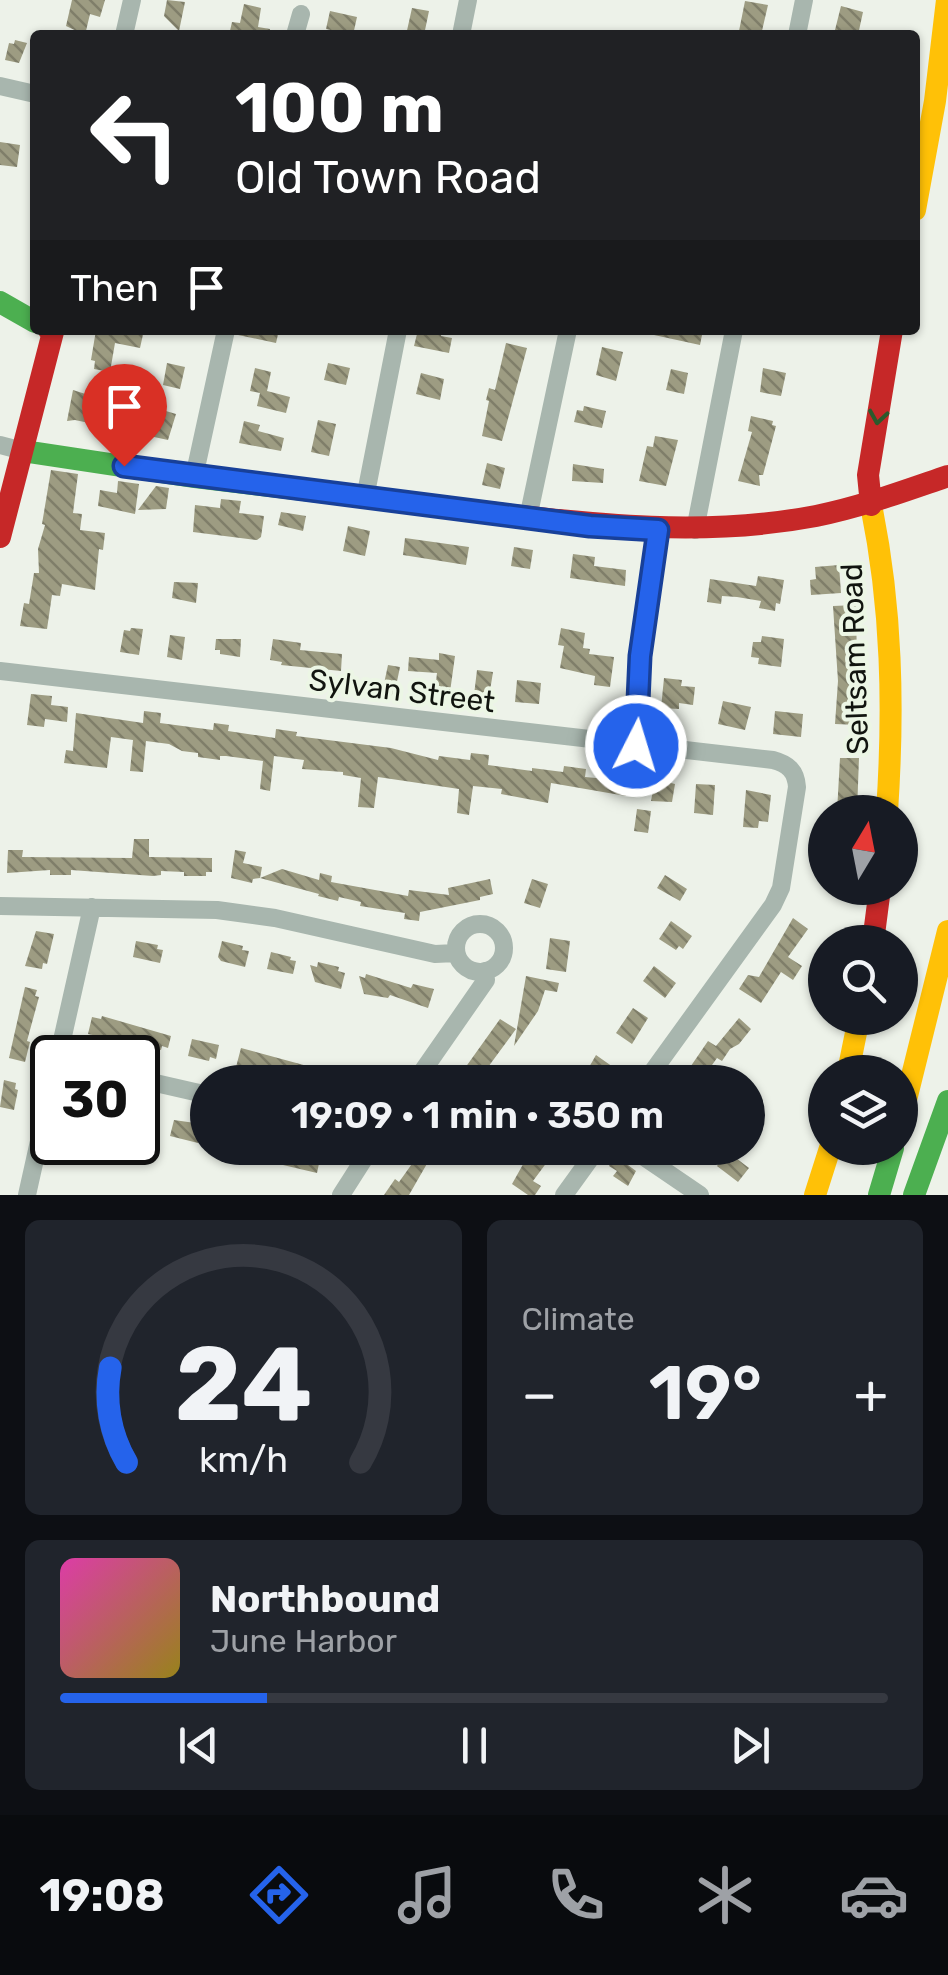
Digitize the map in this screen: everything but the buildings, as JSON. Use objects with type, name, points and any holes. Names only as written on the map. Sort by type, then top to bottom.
[{"type":"main road","points":[[920,183],[935,102],[947,0]]},
{"type":"main road","points":[[0,302],[30,318]]},
{"type":"main road","points":[[0,537],[12,448],[46,335]]},
{"type":"main road","name":"Seltsam Road","points":[[887,795],[890,676],[884,573],[868,475],[891,335]]},
{"type":"main road","points":[[12,448],[365,498],[658,530],[796,521],[872,505],[948,476]]},
{"type":"main road","points":[[917,1055],[948,931]]},
{"type":"main road","points":[[914,1195],[948,1101]]},
{"type":"main road","points":[[815,1195],[825,1165]]},
{"type":"main road","points":[[879,1195],[888,1165]]},
{"type":"street","points":[[125,30],[132,0]]},
{"type":"street","points":[[461,30],[468,0]]},
{"type":"street","points":[[797,30],[804,0]]},
{"type":"street","points":[[296,30],[301,14]]},
{"type":"street","points":[[0,86],[30,93]]},
{"type":"street","points":[[194,476],[225,335]]},
{"type":"street","points":[[365,498],[397,335]]},
{"type":"street","points":[[528,518],[567,335]]},
{"type":"street","points":[[695,530],[733,335]]},
{"type":"street","points":[[636,746],[640,656],[658,530]]},
{"type":"street","name":"Sylvan Street","points":[[0,671],[773,760],[788,766],[794,772],[797,786],[780,888],[772,905],[657,1065]]},
{"type":"street","points":[[0,906],[216,910],[274,918],[435,954],[456,953]]},
{"type":"street","points":[[63,1035],[92,906]]},
{"type":"street","points":[[468,927],[491,927],[501,938],[503,952],[497,964],[484,971],[464,966],[456,953],[458,938],[468,927]]},
{"type":"street","points":[[428,1065],[486,980],[484,971]]},
{"type":"street","points":[[160,1083],[190,1091]]},
{"type":"street","points":[[27,1195],[34,1165]]},
{"type":"street","points":[[341,1195],[361,1165]]},
{"type":"street","points":[[564,1195],[586,1165]]},
{"type":"street","points":[[655,1165],[700,1195]]},
{"type":"traffic: fast","points":[[0,302],[30,319]]},
{"type":"traffic: fast","points":[[23,451],[195,477],[487,512]]},
{"type":"traffic: fast","points":[[914,1195],[948,1101]]},
{"type":"traffic: fast","points":[[879,1195],[888,1165]]},
{"type":"traffic: slow","points":[[920,183],[947,0]]},
{"type":"traffic: slow","points":[[871,505],[890,658],[888,795]]},
{"type":"traffic: slow","points":[[917,1055],[948,931]]},
{"type":"traffic: slow","points":[[851,1055],[856,1035]]},
{"type":"traffic: slow","points":[[815,1195],[825,1165]]},
{"type":"traffic: jam","points":[[0,537],[52,335]]},
{"type":"traffic: jam","points":[[871,505],[868,475],[891,335]]},
{"type":"traffic: jam","points":[[487,512],[610,525],[734,526],[833,512],[948,476]]},
{"type":"traffic: jam","points":[[875,925],[878,905]]},
{"type":"route","points":[[124,466],[590,526],[658,530],[640,656],[636,746]]}]
